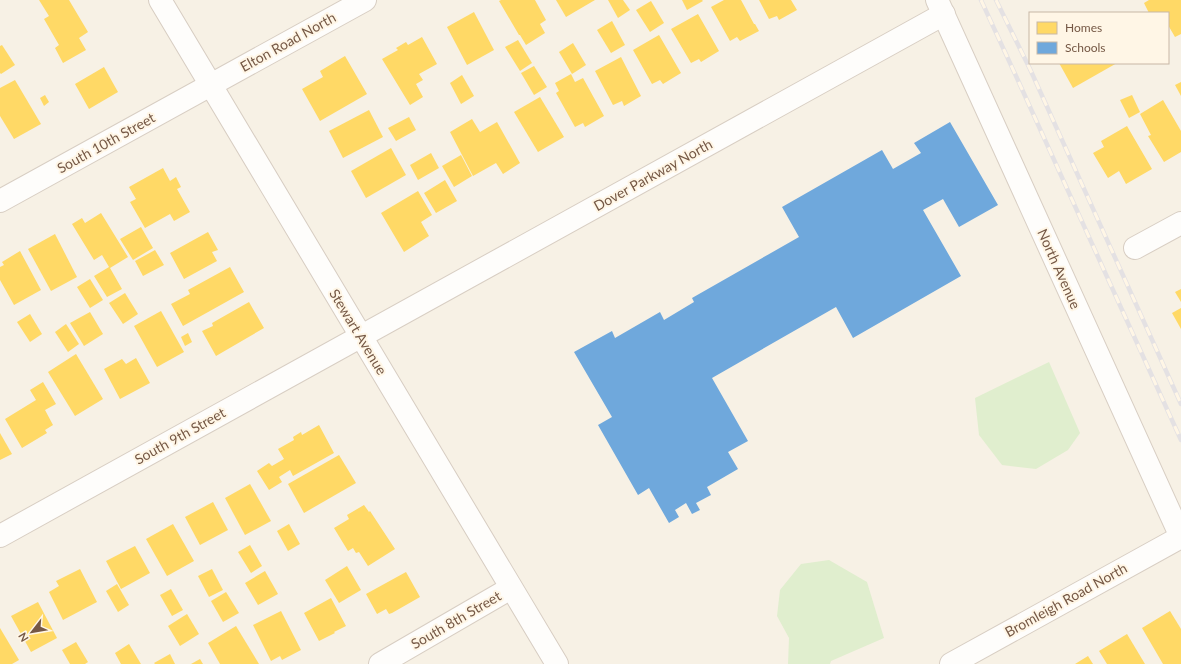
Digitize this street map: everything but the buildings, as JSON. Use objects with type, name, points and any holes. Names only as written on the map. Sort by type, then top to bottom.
[{"type":"street","name":"Stewart Avenue","points":[[160,0],[556,664]]},
{"type":"street","name":"Elton Road North","points":[[211,85],[365,0]]},
{"type":"street","name":"Dover Parkway North","points":[[361,336],[941,7]]},
{"type":"street","name":"North Avenue","points":[[941,7],[1181,537]]},
{"type":"street","name":"South 10th Street","points":[[0,201],[211,85]]},
{"type":"street","points":[[1136,248],[1181,223]]},
{"type":"street","name":"South 9th Street","points":[[0,536],[361,336]]},
{"type":"street","name":"Bromleigh Road North","points":[[951,664],[1181,537]]},
{"type":"street","name":"South 8th Street","points":[[380,664],[511,588]]},
{"type":"green space","points":[[1049,362],[1080,433],[1068,450],[1036,469],[1002,465],[979,435],[975,398]]},
{"type":"green space","points":[[829,560],[867,582],[884,638],[831,661],[830,664],[788,664],[789,638],[777,616],[780,590],[801,564]]},
{"type":"railway","points":[[981,0],[1181,440]]},
{"type":"railway","points":[[996,0],[1030,69],[1181,404]]}]
